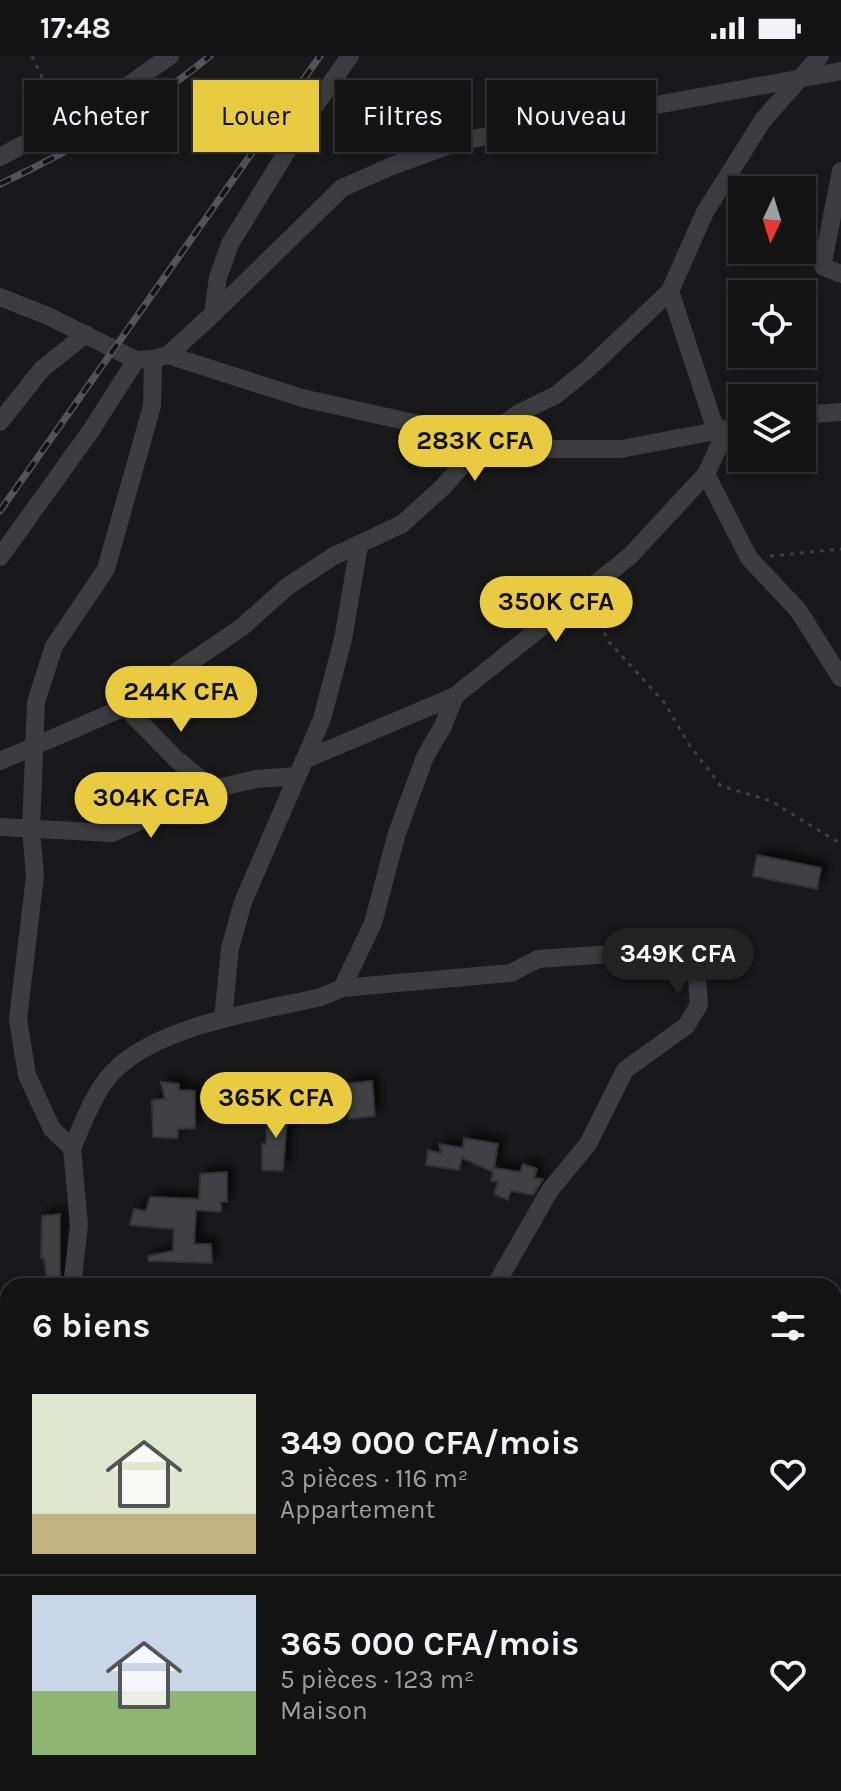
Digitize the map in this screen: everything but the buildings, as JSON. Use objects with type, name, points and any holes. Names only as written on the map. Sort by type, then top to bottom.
[{"type":"street","points":[[136,80],[170,56]]},
{"type":"street","points":[[213,314],[218,277],[230,244],[297,132],[350,56]]},
{"type":"street","points":[[0,761],[125,707],[233,634],[288,586],[332,557],[402,524],[443,487],[490,434],[519,413],[556,395],[670,291],[705,212],[763,120],[820,56]]},
{"type":"street","points":[[0,557],[90,432],[152,358],[213,314],[342,188],[461,141],[841,71]]},
{"type":"street","points":[[0,157],[24,144]]},
{"type":"street","points":[[841,171],[823,262],[824,267],[841,274]]},
{"type":"street","points":[[0,827],[112,833],[213,789],[300,768],[455,696],[584,596],[630,556],[706,474],[728,429],[670,291]]},
{"type":"street","points":[[0,297],[152,358],[302,398],[423,425],[490,434],[516,444],[546,449],[621,449],[728,429]]},
{"type":"street","points":[[0,422],[42,369],[86,334]]},
{"type":"street","points":[[72,1148],[52,1129],[27,1075],[18,1019],[35,876],[31,830],[36,702],[54,646],[106,569],[152,406],[152,358]]},
{"type":"street","points":[[816,414],[841,412]]},
{"type":"street","points":[[706,474],[749,558],[798,610],[841,678]]},
{"type":"street","points":[[223,1019],[230,948],[243,902],[332,686],[359,546]]},
{"type":"street","points":[[342,988],[373,923],[397,833],[425,757],[455,696]]},
{"type":"street","points":[[125,707],[176,759],[213,789]]},
{"type":"street","points":[[73,1278],[79,1225],[72,1148],[112,1072],[182,1031],[321,997],[342,988],[511,973],[538,959],[640,952],[674,958],[697,977],[699,1005],[686,1026],[664,1046],[625,1070],[588,1144],[550,1190],[500,1278]]},
{"type":"path","points":[[32,56],[43,80]]},
{"type":"path","points":[[749,558],[841,549]]},
{"type":"path","points":[[584,596],[609,642],[664,702],[690,746],[721,786],[771,801],[841,844]]},
{"type":"railway","points":[[0,184],[109,126],[161,93],[210,56]]},
{"type":"railway","points":[[0,511],[320,56]]}]
